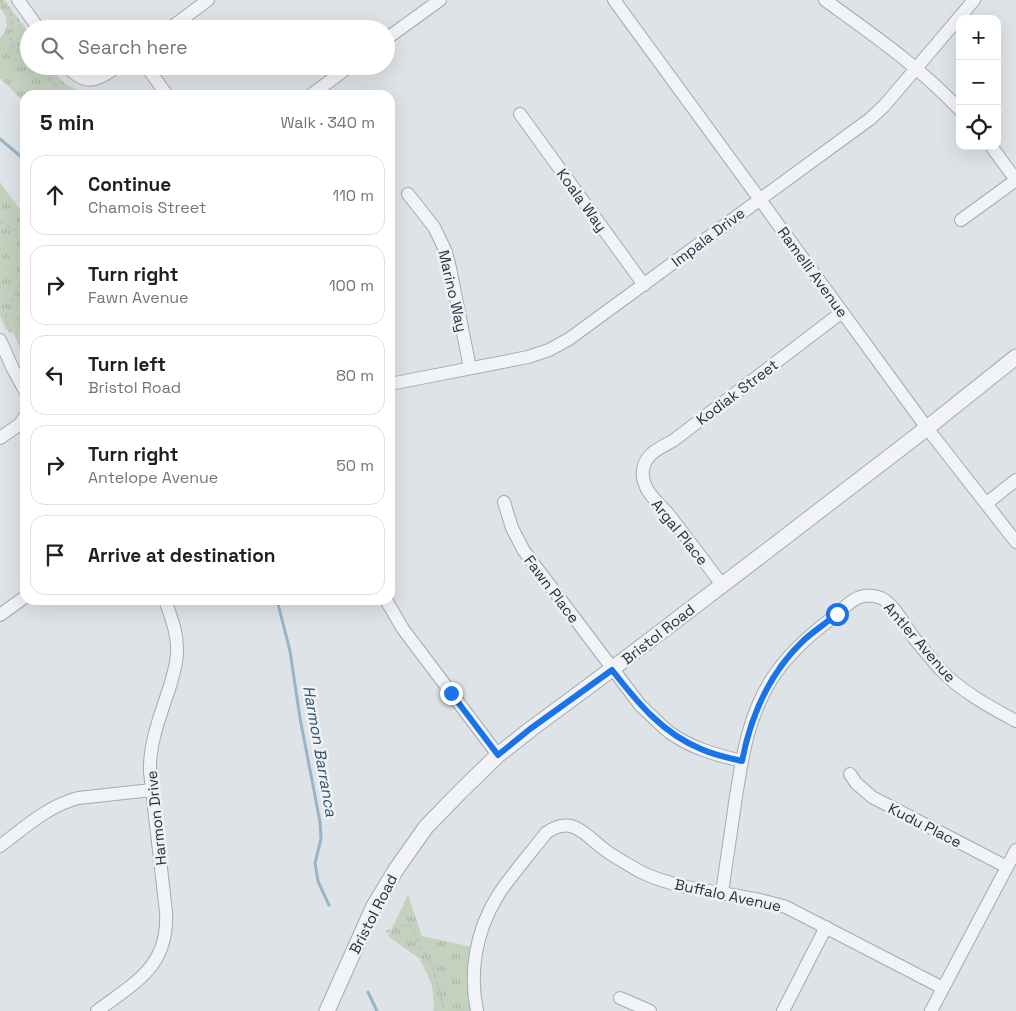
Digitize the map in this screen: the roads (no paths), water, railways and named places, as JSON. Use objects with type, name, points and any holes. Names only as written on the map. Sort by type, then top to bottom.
[{"type":"street","points":[[18,0],[32,20]]},
{"type":"street","points":[[182,20],[208,0]]},
{"type":"street","points":[[395,32],[440,0]]},
{"type":"street","name":"Ramelli Avenue","points":[[614,0],[927,428],[1016,542]]},
{"type":"street","points":[[825,0],[900,54],[956,106]]},
{"type":"street","name":"Impala Drive","points":[[395,383],[528,357],[549,350],[568,339],[870,119],[884,106],[974,0]]},
{"type":"street","points":[[77,75],[87,80],[96,79],[103,75]]},
{"type":"street","points":[[153,75],[163,90]]},
{"type":"street","points":[[318,90],[338,75]]},
{"type":"street","name":"Koala Way","points":[[520,114],[644,285]]},
{"type":"street","points":[[961,220],[1016,180],[994,150]]},
{"type":"street","name":"Marino Way","points":[[408,194],[434,227],[446,252],[470,368]]},
{"type":"street","name":"Kodiak Street","points":[[643,476],[645,462],[652,452],[674,440],[842,312]]},
{"type":"street","points":[[5,336],[13,369],[20,382]]},
{"type":"street","name":"Bristol Road","points":[[327,1011],[374,906],[397,868],[426,827],[461,790],[498,755],[530,729],[612,670],[927,428],[1016,357]]},
{"type":"street","points":[[0,438],[20,424]]},
{"type":"street","name":"Argal Place","points":[[643,476],[644,483],[651,495],[668,513],[722,585]]},
{"type":"street","points":[[986,503],[1016,480]]},
{"type":"street","name":"Fawn Place","points":[[504,502],[512,528],[524,551],[640,705],[669,732],[681,740],[702,750],[742,761]]},
{"type":"street","name":"Antler Avenue","points":[[742,761],[749,730],[760,701],[772,679],[805,639],[852,600],[867,596],[874,596],[886,601],[914,638],[950,678],[976,698],[1016,721]]},
{"type":"street","points":[[0,615],[20,601]]},
{"type":"street","name":"Harmon Drive","points":[[97,1011],[142,978],[158,958],[166,933],[166,912],[150,767],[151,751],[176,666],[178,652],[177,637],[167,605]]},
{"type":"street","points":[[389,605],[403,629],[498,755]]},
{"type":"street","points":[[722,893],[742,761]]},
{"type":"street","name":"Kudu Place","points":[[850,774],[856,783],[872,797],[1007,867]]},
{"type":"street","points":[[0,846],[45,813],[66,801],[152,790]]},
{"type":"street","name":"Buffalo Avenue","points":[[477,1011],[473,971],[481,931],[487,914],[498,895],[546,833],[557,827],[569,825],[582,830],[613,856],[646,874],[681,886],[773,902],[826,927],[943,988]]},
{"type":"street","points":[[931,1011],[1016,850]]},
{"type":"street","points":[[783,1011],[826,927]]},
{"type":"street","points":[[620,998],[650,1011]]},
{"type":"waterway","name":"Harmon Barranca","points":[[0,139],[20,156]]},
{"type":"waterway","name":"Harmon Barranca","points":[[278,605],[290,651],[300,718],[320,822],[321,839],[315,863],[318,881],[329,905]]},
{"type":"waterway","name":"Harmon Barranca","points":[[368,992],[377,1011]]}]
